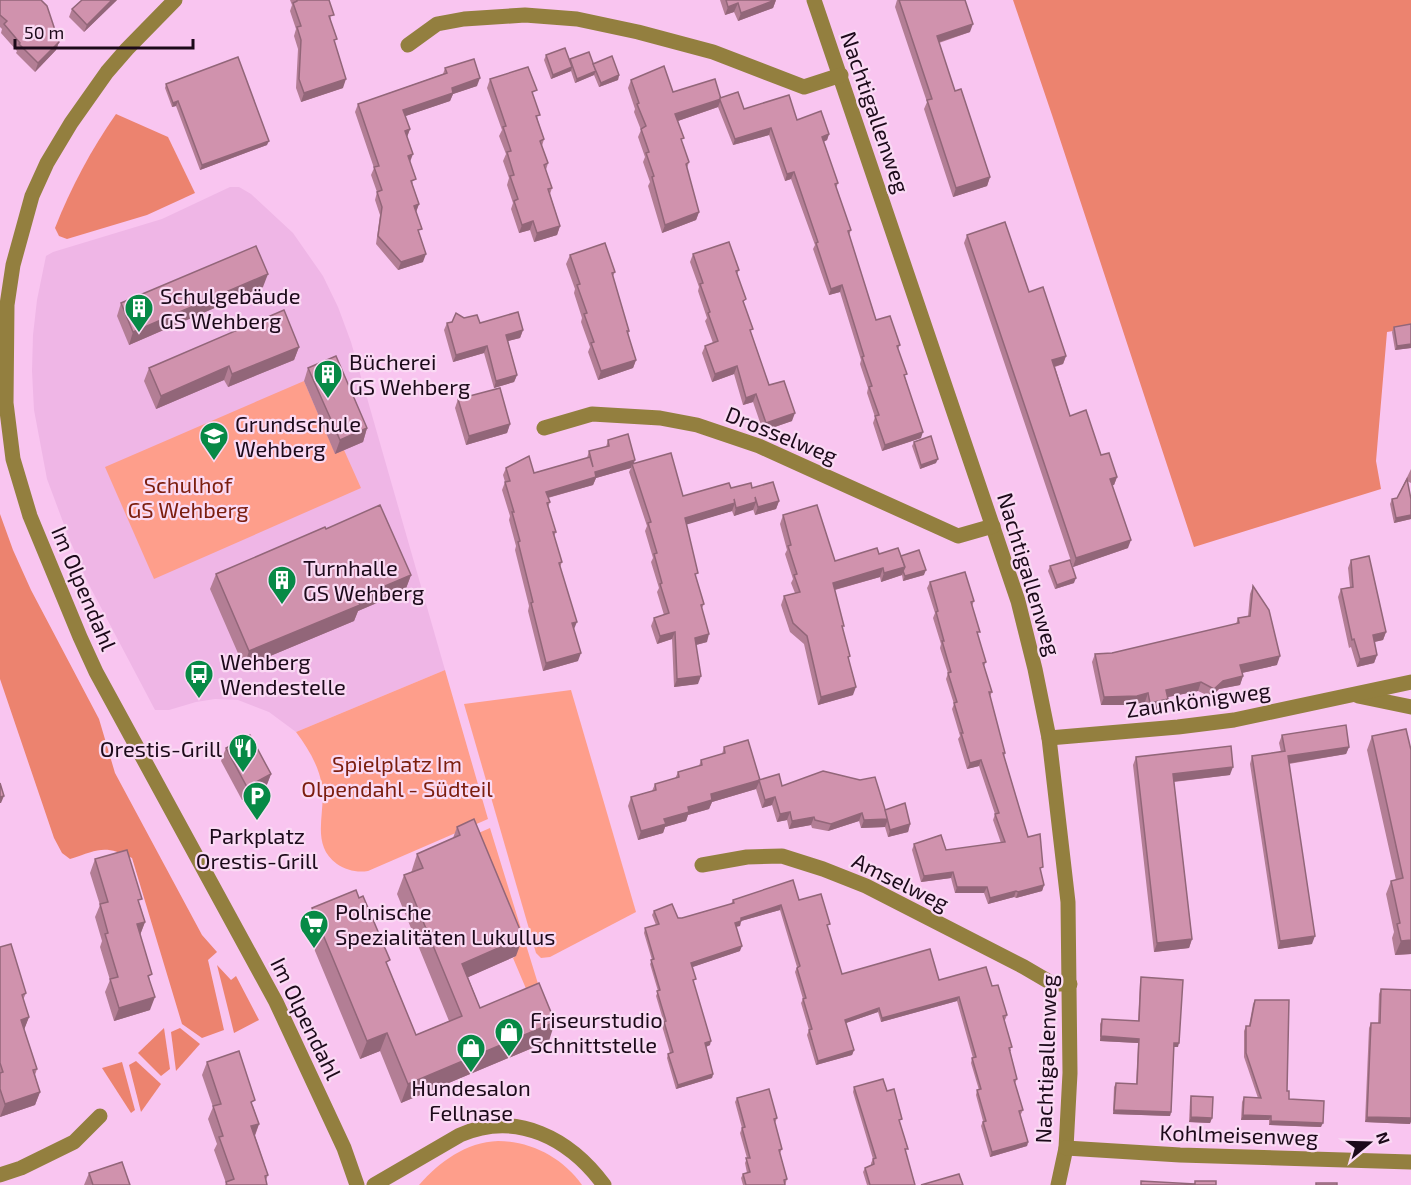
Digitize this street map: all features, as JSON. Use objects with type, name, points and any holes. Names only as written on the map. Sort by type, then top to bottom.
[{"type":"street","name":"Im Olpendahl","points":[[175,0],[107,72],[59,142],[32,196],[13,265],[7,305],[6,403],[13,459],[30,516],[96,672],[276,1002],[344,1148],[357,1185]]},
{"type":"street","name":"Nachtigallenweg","points":[[814,0],[1018,601],[1035,669],[1049,738],[1068,902],[1070,1073],[1066,1148],[1058,1185]]},
{"type":"street","points":[[408,45],[437,24],[464,19],[494,16],[577,19],[713,52],[804,87],[841,75]]},
{"type":"street","name":"Drosselweg","points":[[544,428],[592,414],[660,418],[697,425],[790,459],[958,536],[993,526]]},
{"type":"street","name":"Zaunkönigweg","points":[[1049,738],[1234,720],[1411,682]]},
{"type":"street","name":"Zaunkönigweg","points":[[1352,695],[1411,707]]},
{"type":"street","name":"Amselweg","points":[[702,865],[747,856],[782,856],[823,869],[866,886],[1053,984],[1070,984]]},
{"type":"street","points":[[0,1175],[21,1168],[74,1142],[100,1116]]},
{"type":"street","points":[[374,1185],[460,1135],[473,1129],[496,1126],[520,1127],[538,1132],[566,1145],[591,1167],[604,1185]]},
{"type":"street","name":"Kohlmeisenweg","points":[[1066,1148],[1180,1155],[1411,1162]]},
{"type":"shaded area","points":[[1013,0],[1411,0],[1411,328],[1387,332],[1376,461],[1381,489],[1194,547]]},
{"type":"shaded area","points":[[116,114],[168,137],[195,193],[147,215],[67,239],[59,236],[55,228],[75,183]]},
{"type":"shaded area","name":"Grundschule Wehberg","points":[[230,187],[239,187],[251,194],[293,233],[323,276],[338,307],[351,342],[445,670],[296,732],[269,712],[238,700],[215,699],[169,710],[155,710],[87,581],[69,538],[47,479],[34,410],[33,335],[46,256],[162,219]]},
{"type":"shaded area","points":[[0,514],[31,590],[99,719],[115,773],[202,935],[217,952],[208,960],[224,1030],[202,1038],[182,1024],[132,858],[114,851],[101,850],[70,859],[62,853],[54,838],[0,679]]},
{"type":"shaded area","points":[[217,965],[231,980],[236,976],[259,1020],[234,1033]]},
{"type":"shaded area","points":[[164,1028],[170,1069],[161,1076],[138,1053]]},
{"type":"shaded area","points":[[180,1028],[200,1044],[176,1071],[171,1032]]},
{"type":"shaded area","points":[[136,1061],[161,1084],[141,1112],[129,1065]]},
{"type":"shaded area","points":[[122,1062],[135,1110],[131,1113],[102,1068]]},
{"type":"green space","name":"Schulhof GS Wehberg","points":[[304,381],[335,453],[344,450],[361,488],[154,579],[105,467]]},
{"type":"green space","name":"Spielplatz Im Olpendahl - Südteil","points":[[445,670],[488,819],[368,871],[356,871],[340,866],[324,848],[321,838],[323,796],[321,779],[305,744],[296,732]]},
{"type":"green space","points":[[571,690],[636,912],[550,957],[541,958],[536,953],[464,704]]},
{"type":"green space","points":[[490,828],[539,987],[527,991],[513,958],[516,956],[467,838]]},
{"type":"green space","points":[[498,1141],[522,1144],[545,1153],[566,1167],[582,1185],[419,1185],[444,1161],[464,1149]]},
{"type":"building","points":[[0,0],[41,0],[47,6],[59,42],[38,63],[19,44],[4,24],[7,21],[0,15]]},
{"type":"building","points":[[82,0],[112,0],[87,25],[72,9]]},
{"type":"building","points":[[297,0],[329,0],[334,15],[329,16],[337,39],[334,40],[346,79],[304,93],[299,79],[301,40],[297,27],[301,26],[293,3]]},
{"type":"building","points":[[726,0],[775,0],[741,13],[738,3],[728,7]]},
{"type":"building","points":[[899,0],[965,0],[973,24],[937,36],[955,91],[961,89],[990,177],[956,188],[927,100],[932,99]]},
{"type":"building","points":[[565,48],[572,67],[553,75],[546,55]]},
{"type":"building","points":[[589,52],[596,71],[577,79],[570,59]]},
{"type":"building","points":[[612,56],[619,75],[601,83],[593,64]]},
{"type":"building","points":[[238,57],[269,141],[202,165],[178,101],[173,103],[166,84]]},
{"type":"building","points":[[474,59],[480,78],[452,88],[453,93],[403,110],[410,129],[405,131],[413,154],[408,156],[416,179],[411,181],[419,204],[414,206],[422,229],[418,230],[426,254],[401,262],[378,236],[382,207],[377,192],[382,190],[374,167],[379,166],[358,104],[447,73],[445,68]]},
{"type":"building","points":[[664,66],[673,92],[715,79],[721,99],[675,114],[684,138],[681,139],[689,162],[686,164],[699,212],[665,225],[652,177],[654,176],[646,153],[649,152],[641,129],[646,126],[631,80]]},
{"type":"building","points":[[528,67],[537,90],[532,92],[540,115],[536,116],[544,139],[540,141],[548,163],[544,165],[552,188],[548,189],[560,226],[537,233],[533,221],[522,225],[514,201],[518,199],[510,176],[514,175],[507,152],[511,151],[503,127],[506,126],[490,79]]},
{"type":"building","points":[[738,92],[744,109],[789,95],[797,120],[821,111],[829,134],[822,137],[838,183],[835,184],[851,230],[848,231],[876,320],[890,316],[907,374],[904,375],[923,432],[885,445],[875,416],[879,415],[869,387],[872,386],[862,357],[864,356],[842,285],[831,289],[794,172],[787,174],[771,128],[735,139],[720,98]]},
{"type":"building","points":[[1005,222],[1029,292],[1043,287],[1066,356],[1052,360],[1070,416],[1086,410],[1101,455],[1109,453],[1117,477],[1110,479],[1131,540],[1076,558],[967,235]]},
{"type":"building","points":[[729,242],[746,299],[743,301],[753,329],[750,330],[769,385],[784,381],[795,413],[766,423],[756,394],[746,398],[737,366],[715,374],[705,346],[718,341],[708,313],[710,312],[700,284],[703,283],[693,254]]},
{"type":"building","points":[[605,243],[615,272],[612,273],[636,360],[601,371],[591,343],[594,342],[584,314],[587,313],[570,255]]},
{"type":"building","points":[[256,246],[268,274],[133,332],[121,303]]},
{"type":"building","points":[[284,310],[299,347],[232,374],[229,366],[161,396],[149,368]]},
{"type":"building","points":[[518,312],[523,330],[506,335],[517,375],[496,381],[487,346],[456,355],[447,323],[452,322],[456,313],[464,318],[477,315],[480,323]]},
{"type":"building","points":[[1411,324],[1411,344],[1397,346],[1394,327]]},
{"type":"building","points":[[336,356],[367,428],[340,440],[308,368]]},
{"type":"building","points":[[500,388],[510,424],[469,436],[458,399]]},
{"type":"building","points":[[628,434],[635,460],[595,472],[596,477],[546,492],[556,532],[553,532],[562,562],[559,563],[577,622],[572,623],[581,653],[546,663],[518,542],[520,541],[512,512],[514,512],[505,482],[510,481],[506,468],[529,456],[534,473],[590,457],[593,467],[589,451],[609,446],[608,440]]},
{"type":"building","points":[[931,436],[938,459],[921,465],[914,442]]},
{"type":"building","points":[[671,453],[683,496],[729,483],[731,488],[751,483],[752,488],[773,482],[779,501],[758,507],[755,497],[756,502],[736,508],[735,503],[685,518],[698,573],[695,574],[704,604],[701,605],[709,634],[695,638],[701,676],[677,679],[675,632],[660,636],[654,618],[669,613],[654,554],[657,553],[648,523],[651,522],[632,464]]},
{"type":"building","points":[[1407,479],[1411,515],[1396,518],[1392,499],[1397,498]]},
{"type":"building","points":[[380,505],[411,575],[357,598],[360,605],[249,651],[216,574]]},
{"type":"building","points":[[817,505],[835,561],[877,548],[879,554],[898,548],[905,567],[884,573],[883,568],[833,583],[856,687],[821,697],[807,636],[793,623],[784,596],[800,592],[794,575],[797,574],[788,546],[791,545],[783,515]]},
{"type":"building","points":[[919,550],[926,570],[905,576],[901,556]]},
{"type":"building","points":[[1369,556],[1386,632],[1373,635],[1377,655],[1360,659],[1354,639],[1352,640],[1341,589],[1353,587],[1351,560]]},
{"type":"building","points":[[1070,560],[1076,578],[1057,585],[1050,566]]},
{"type":"building","points":[[965,572],[974,601],[971,602],[980,632],[977,632],[986,662],[983,663],[992,692],[989,692],[1005,753],[1003,753],[1028,837],[1040,834],[1043,867],[1040,868],[1044,885],[990,898],[987,887],[957,887],[953,872],[924,876],[914,844],[941,835],[946,850],[1005,842],[995,814],[999,813],[981,760],[970,763],[961,733],[963,733],[954,703],[957,702],[948,673],[951,672],[930,582]]},
{"type":"building","points":[[1253,586],[1269,610],[1280,656],[1240,665],[1243,676],[1223,681],[1214,689],[1201,682],[1166,690],[1168,699],[1150,703],[1148,693],[1137,696],[1104,697],[1095,654],[1112,653],[1239,623],[1238,618],[1250,616]]},
{"type":"building","points":[[1346,725],[1349,747],[1288,756],[1315,936],[1280,941],[1252,756],[1285,751],[1282,735]]},
{"type":"building","points":[[1406,729],[1411,750],[1411,940],[1401,941],[1397,924],[1400,923],[1391,881],[1403,878],[1372,736]]},
{"type":"building","points":[[250,735],[271,774],[247,787],[226,748]]},
{"type":"building","points":[[748,740],[760,780],[711,794],[712,800],[688,807],[689,812],[664,819],[666,824],[641,831],[631,797],[656,790],[655,784],[679,777],[678,772],[702,765],[701,760],[725,753],[724,747]]},
{"type":"building","points":[[1231,746],[1233,767],[1173,774],[1192,939],[1157,943],[1136,757]]},
{"type":"building","points":[[823,771],[860,780],[875,777],[888,819],[864,820],[862,813],[831,824],[815,820],[814,817],[792,821],[790,812],[780,814],[775,797],[765,800],[759,780],[779,774],[782,786]]},
{"type":"building","points":[[0,783],[4,796],[0,797]]},
{"type":"building","points":[[905,803],[910,824],[890,830],[885,810]]},
{"type":"building","points":[[474,819],[523,937],[462,964],[480,1008],[539,983],[555,1022],[408,1084],[387,1033],[367,1041],[312,908],[356,890],[359,898],[363,896],[390,960],[386,962],[416,1035],[462,1016],[404,875],[423,868],[417,854],[460,835],[457,827]]},
{"type":"building","points":[[127,850],[142,899],[138,900],[145,922],[137,924],[152,974],[148,976],[155,997],[119,1008],[110,979],[118,977],[105,934],[108,933],[100,904],[108,902],[95,859]]},
{"type":"building","points":[[793,880],[799,900],[821,894],[830,924],[827,925],[842,974],[930,949],[939,980],[986,967],[992,986],[998,985],[1007,1015],[1003,1016],[1012,1047],[1009,1048],[1017,1079],[1014,1080],[1023,1110],[1019,1111],[1028,1142],[992,1152],[977,1090],[981,1089],[972,1058],[976,1057],[959,997],[882,1018],[879,1008],[845,1020],[854,1050],[818,1061],[803,999],[806,998],[797,968],[800,966],[781,905],[741,918],[741,921],[735,923],[742,946],[691,963],[696,979],[693,980],[711,1041],[705,1043],[713,1074],[678,1085],[668,1054],[673,1052],[657,991],[660,990],[645,928],[659,924],[654,911],[672,904],[678,918],[682,918],[734,903],[733,900]]},
{"type":"building","points":[[11,944],[26,993],[22,995],[29,1017],[21,1020],[37,1069],[33,1070],[40,1092],[5,1104],[0,1089],[0,1073],[3,1072],[0,1063],[0,947]]},
{"type":"building","points":[[1141,977],[1183,980],[1179,1043],[1174,1043],[1171,1112],[1114,1110],[1116,1083],[1137,1084],[1139,1039],[1101,1036],[1102,1019],[1139,1021]]},
{"type":"building","points":[[1381,989],[1411,990],[1411,1118],[1367,1117],[1371,1023],[1380,1023]]},
{"type":"building","points":[[1255,1000],[1289,1000],[1287,1091],[1289,1091],[1289,1099],[1324,1101],[1323,1123],[1271,1121],[1271,1116],[1243,1115],[1244,1097],[1261,1098],[1246,1053],[1246,1026],[1250,1026]]},
{"type":"building","points":[[239,1051],[255,1100],[251,1102],[259,1124],[251,1126],[268,1175],[265,1176],[267,1185],[227,1185],[226,1182],[234,1179],[219,1137],[223,1136],[213,1106],[221,1104],[207,1062]]},
{"type":"building","points":[[883,1079],[887,1091],[894,1089],[902,1119],[899,1120],[908,1149],[905,1149],[915,1185],[870,1185],[865,1168],[874,1164],[873,1159],[876,1158],[854,1087]]},
{"type":"building","points":[[769,1089],[777,1118],[774,1119],[782,1149],[779,1150],[787,1179],[784,1180],[785,1185],[746,1185],[743,1174],[750,1172],[746,1158],[750,1158],[737,1098]]},
{"type":"building","points":[[1191,1096],[1213,1097],[1212,1118],[1191,1117]]},
{"type":"building","points":[[122,1162],[130,1185],[93,1185],[89,1173]]},
{"type":"building","points":[[959,1174],[963,1185],[921,1185]]},
{"type":"building","points":[[1141,1181],[1195,1184],[1195,1181],[1216,1181],[1216,1185],[1141,1185]]},
{"type":"building","points":[[1316,1183],[1337,1183],[1337,1185],[1316,1185]]},
{"type":"place","name":"Schulgebäude GS Wehberg","points":[[139,334]]},
{"type":"place","name":"Bücherei GS Wehberg","points":[[328,400]]},
{"type":"place","name":"Grundschule Wehberg","points":[[214,462]]},
{"type":"place","name":"Turnhalle GS Wehberg","points":[[282,606]]},
{"type":"place","name":"Wehberg Wendestelle","points":[[199,700]]},
{"type":"place","name":"Orestis-Grill","points":[[243,774]]},
{"type":"place","name":"Parkplatz Orestis-Grill","points":[[257,822]]},
{"type":"place","name":"Polnische Spezialitäten Lukullus","points":[[314,950]]},
{"type":"place","name":"Friseurstudio Schnittstelle","points":[[509,1058]]},
{"type":"place","name":"Hundesalon Fellnase","points":[[471,1074]]}]
